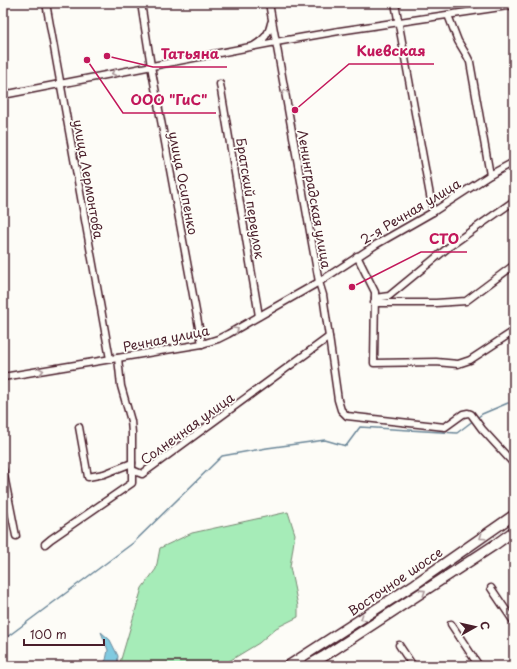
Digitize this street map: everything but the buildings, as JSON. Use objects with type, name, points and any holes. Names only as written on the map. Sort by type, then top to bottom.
[{"type":"highway","name":"Восточное шоссе","points":[[288,666],[415,584],[514,515]]},
{"type":"highway","name":"Восточное шоссе","points":[[308,666],[402,606],[514,531]]},
{"type":"highway","points":[[402,606],[397,607],[387,613],[382,613],[382,610],[385,607],[411,589],[415,584]]},
{"type":"street","name":"улица Лермонтова","points":[[46,3],[110,359]]},
{"type":"street","name":"улица Осипенко","points":[[141,3],[151,66],[202,344]]},
{"type":"street","name":"Ленинградская улица","points":[[269,3],[319,282],[323,295],[338,400],[341,410],[347,416],[445,427],[463,414],[468,413],[471,414],[514,464]]},
{"type":"street","points":[[395,3],[433,212]]},
{"type":"street","points":[[3,95],[276,42],[514,5]]},
{"type":"street","points":[[448,15],[458,41],[470,62],[490,175]]},
{"type":"street","points":[[250,47],[262,41],[266,36],[270,29],[272,18]]},
{"type":"street","name":"Братский переулок","points":[[220,84],[259,316]]},
{"type":"street","name":"2-я Речная улица","points":[[319,282],[358,256],[433,212],[490,175],[514,162]]},
{"type":"street","points":[[374,300],[389,296],[450,246],[514,202]]},
{"type":"street","points":[[358,256],[375,292],[374,362],[436,362],[458,364],[470,360],[514,331]]},
{"type":"street","points":[[374,300],[436,303],[466,301],[514,265]]},
{"type":"street","name":"Речная улица","points":[[3,377],[202,344],[218,339],[319,282]]},
{"type":"street","name":"Солнечная улица","points":[[132,467],[142,474],[329,337]]},
{"type":"street","points":[[79,427],[88,477],[132,467],[131,421],[121,386],[118,358]]},
{"type":"street","name":"Солнечная улица","points":[[45,544],[132,483],[132,467]]},
{"type":"street","points":[[3,470],[16,536]]},
{"type":"street","points":[[490,588],[514,622]]},
{"type":"street","points":[[451,624],[479,666]]},
{"type":"street","points":[[399,645],[413,666]]},
{"type":"green space","points":[[288,512],[295,534],[290,567],[298,606],[298,617],[276,628],[259,643],[221,666],[119,666],[142,588],[156,569],[160,548],[192,533]]},
{"type":"water","points":[[101,632],[110,640],[118,656],[117,666],[99,666],[106,660],[108,650]]},
{"type":"waterway","points":[[477,418],[482,414],[508,403]]},
{"type":"waterway","points":[[3,640],[133,543],[222,456],[325,440],[346,446],[360,427],[457,433],[474,420]]},
{"type":"place","name":"Татьяна","points":[[107,56]]},
{"type":"place","name":"ООО \"ГиС\"","points":[[87,60]]},
{"type":"place","name":"Киевская","points":[[295,110]]},
{"type":"place","name":"СТО","points":[[352,287]]}]
